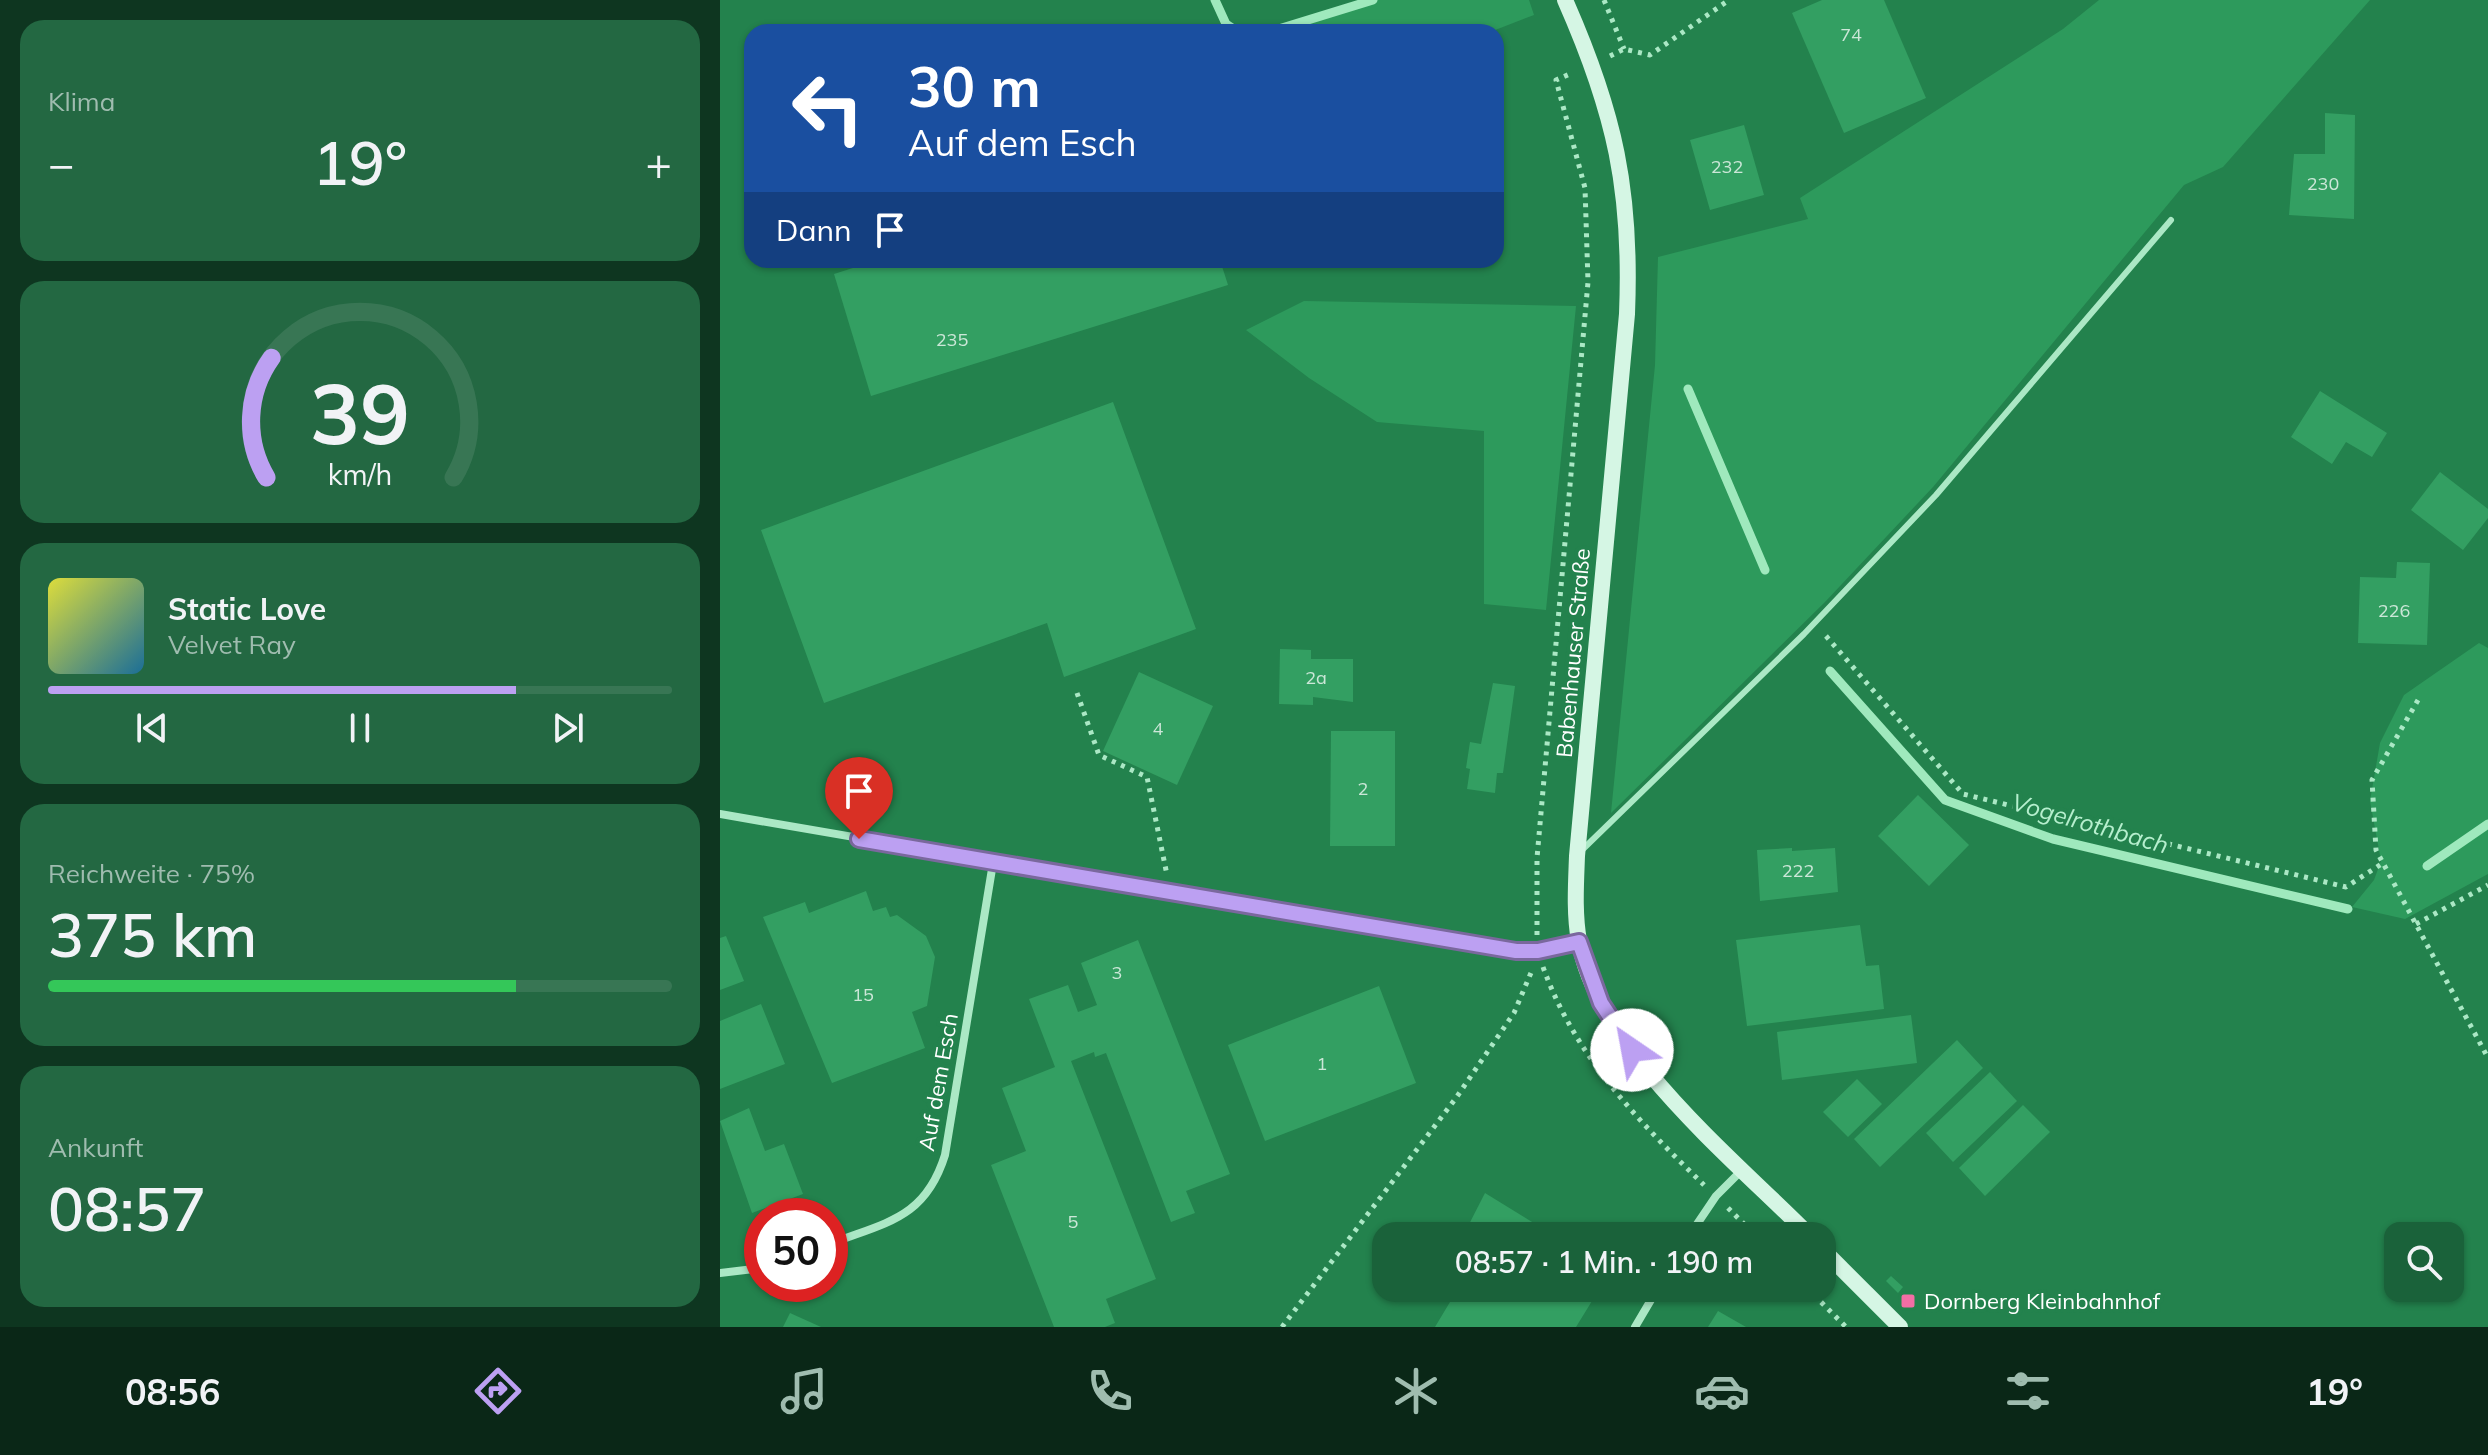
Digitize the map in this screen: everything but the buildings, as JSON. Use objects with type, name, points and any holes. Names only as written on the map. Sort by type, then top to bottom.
[{"type":"main road","name":"Babenhauser Straße","points":[[1565,0],[1593,63],[1616,147],[1630,249],[1627,314],[1577,856],[1579,942],[1589,975],[1621,1036],[1664,1089],[1796,1222]]},
{"type":"main road","points":[[1836,1263],[1900,1327]]},
{"type":"street","points":[[720,814],[1485,946],[1538,951],[1579,942]]},
{"type":"street","name":"Auf dem Esch","points":[[848,1237],[892,1220],[920,1204],[936,1183],[945,1155],[993,863]]},
{"type":"street","points":[[1698,1222],[1716,1196],[1743,1169]]},
{"type":"street","points":[[720,1273],[744,1270]]},
{"type":"street","points":[[1635,1327],[1650,1302]]},
{"type":"lane","points":[[1577,856],[1814,623],[1936,495],[2171,220]]},
{"type":"path","points":[[1604,0],[1624,49],[1650,55],[1729,0]]},
{"type":"path","points":[[1282,1327],[1346,1247],[1487,1055],[1514,1013],[1530,979],[1538,951],[1537,858],[1589,239],[1585,188],[1556,80]]},
{"type":"path","points":[[1814,623],[1963,794],[2346,887],[2383,863]]},
{"type":"path","points":[[1077,693],[1099,755],[1147,777],[1170,892]]},
{"type":"path","points":[[2418,700],[2372,780],[2376,850],[2488,1058]]},
{"type":"path","points":[[2416,924],[2488,885]]},
{"type":"path","points":[[1538,951],[1575,1039],[1665,1147],[1742,1222]]},
{"type":"path","points":[[1821,1302],[1846,1327]]},
{"type":"green space","points":[[1359,0],[1529,0],[1534,15],[1504,27],[1504,24],[1298,24]]},
{"type":"green space","points":[[2099,0],[2370,0],[2223,167],[2184,185],[1933,487],[1825,602],[1611,813],[1655,365],[1658,257],[1808,219],[1800,198],[2063,29]]},
{"type":"green space","points":[[1304,301],[1576,306],[1546,610],[1484,604],[1484,431],[1377,422],[1309,378],[1246,330]]},
{"type":"green space","points":[[2479,643],[2488,648],[2488,874],[2405,919],[2352,907],[2374,880],[2381,861],[2370,801],[2380,743],[2404,695]]},
{"type":"waterway","name":"Vogelrothbach","points":[[1215,0],[1226,24]]},
{"type":"waterway","name":"Vogelrothbach","points":[[1295,24],[1373,0]]},
{"type":"waterway","name":"Vogelrothbach","points":[[1688,389],[1765,570]]},
{"type":"waterway","name":"Vogelrothbach","points":[[1830,671],[1945,800],[2053,839],[2348,909]]},
{"type":"waterway","name":"Vogelrothbach","points":[[2427,866],[2488,824]]},
{"type":"place","name":"Dornberg Kleinbahnhof","points":[[1908,1301]]},
{"type":"route","points":[[859,839],[1516,951],[1538,951],[1579,942],[1601,1003],[1632,1050]]}]
